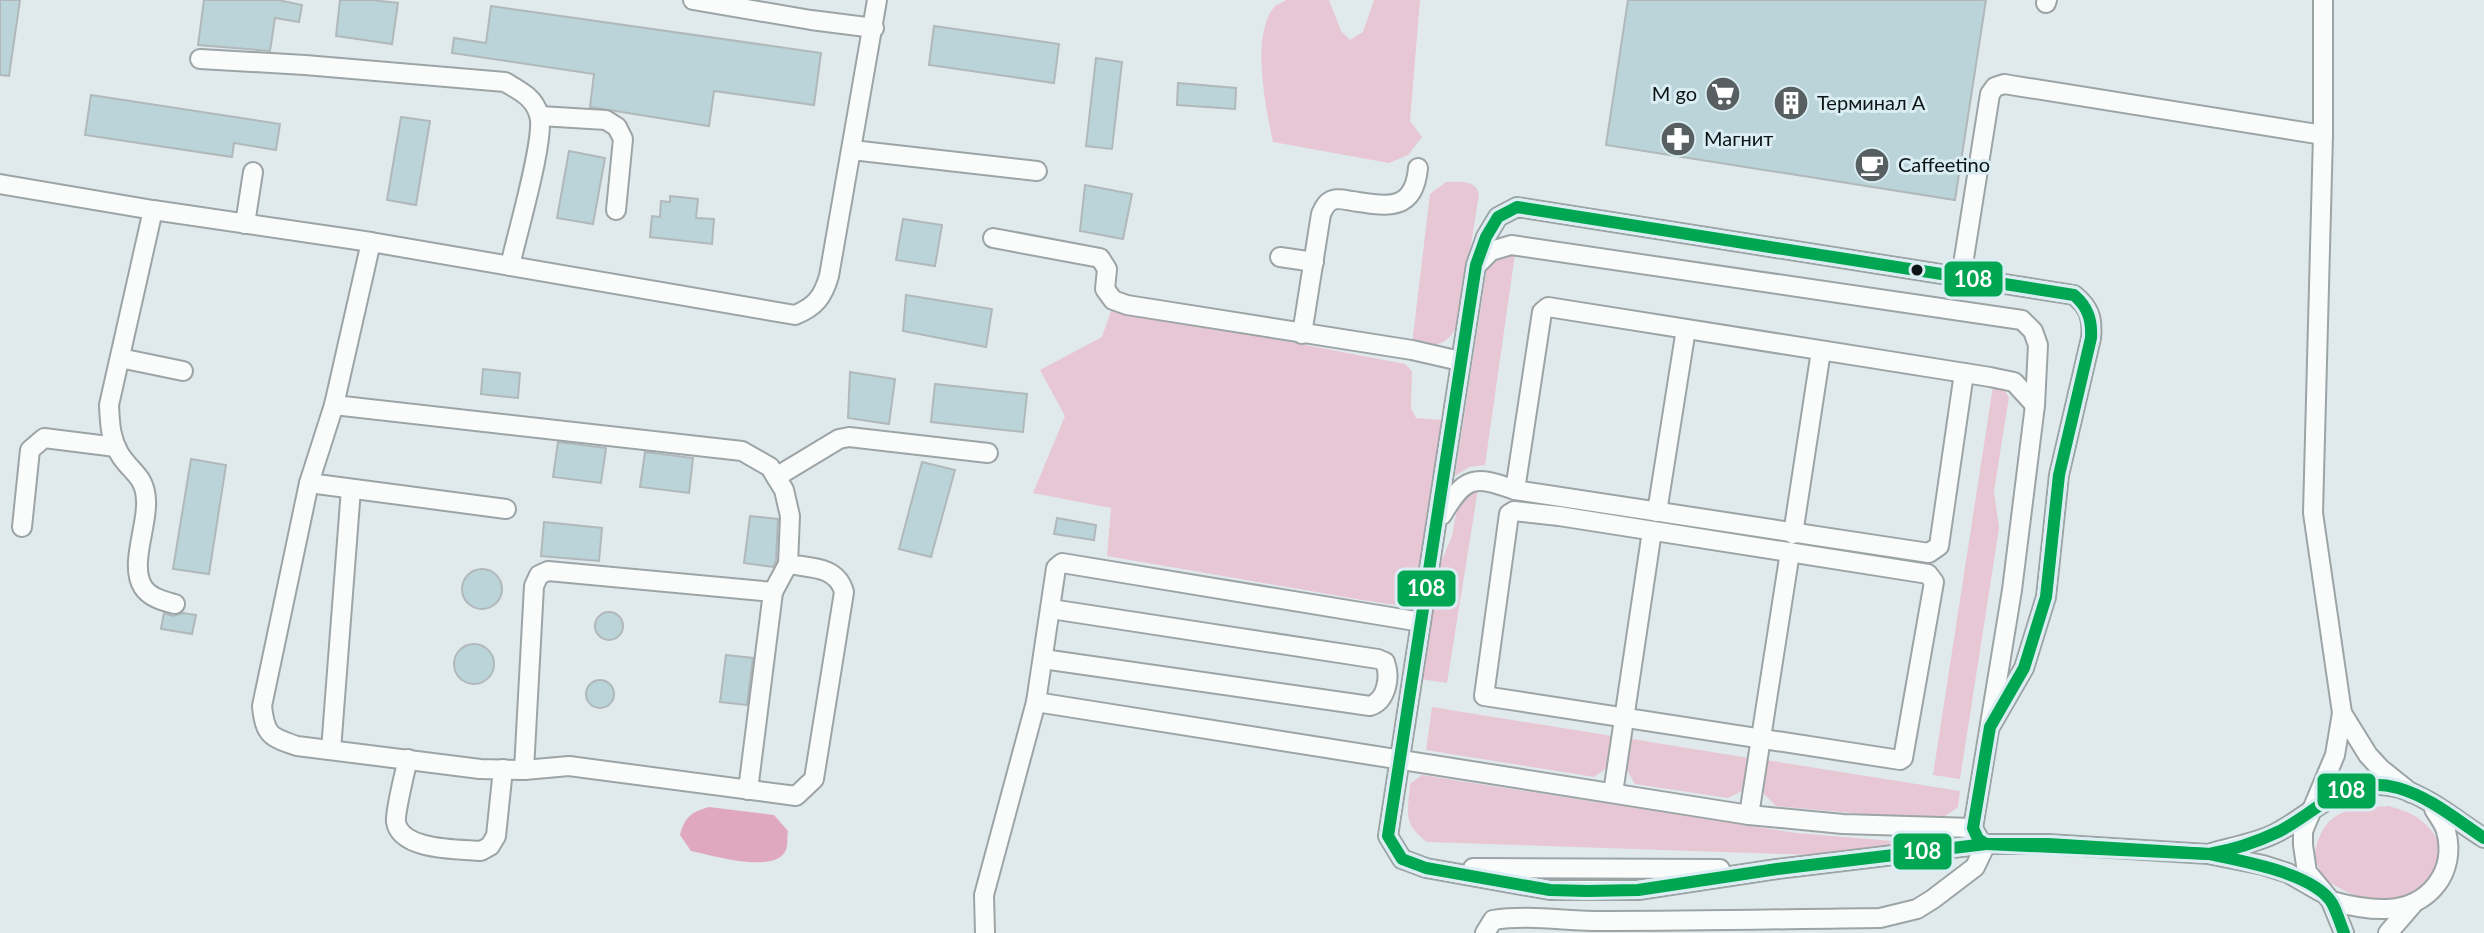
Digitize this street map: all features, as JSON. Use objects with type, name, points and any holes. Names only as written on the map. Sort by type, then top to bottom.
[{"type":"street","points":[[693,0],[874,28]]},
{"type":"street","points":[[788,0],[811,20]]},
{"type":"street","points":[[0,184],[371,242],[795,315],[812,308],[825,292],[877,0]]},
{"type":"street","points":[[2323,0],[2323,135],[2313,513],[2342,713],[2335,755],[2303,831],[2303,845],[2307,872],[2326,896],[2344,933]]},
{"type":"street","points":[[200,59],[505,82],[530,97],[540,116],[539,138],[510,266]]},
{"type":"street","points":[[1961,277],[1990,94],[1995,87],[2004,84],[2323,135]]},
{"type":"street","points":[[540,116],[606,120],[617,127],[623,139],[616,210]]},
{"type":"street","points":[[852,150],[1037,171]]},
{"type":"street","points":[[1302,334],[1321,214],[1326,204],[1334,199],[1384,205],[1398,203],[1409,197],[1416,185],[1418,168]]},
{"type":"street","points":[[245,224],[253,172]]},
{"type":"street","points":[[1990,727],[2024,668],[2046,597],[2059,475],[2093,322],[2086,305],[2074,295],[1517,207],[1498,217],[1486,237],[1476,265],[1388,836],[1402,859],[1426,868],[1777,869],[1986,844],[2048,844],[2208,854],[2288,873],[2326,896],[2360,908],[2390,909],[2413,904]]},
{"type":"street","points":[[153,210],[109,405],[110,433],[121,456],[142,479],[147,501],[138,567],[142,586],[153,597],[175,604]]},
{"type":"street","points":[[993,238],[1100,258],[1107,269],[1105,289],[1113,300],[1127,305],[1412,350],[1460,361]]},
{"type":"street","points":[[371,242],[334,405],[309,483],[262,706],[265,727],[277,740],[297,746],[480,769],[524,770],[569,766],[796,796],[814,779],[844,592],[841,580],[832,571],[788,564]]},
{"type":"street","points":[[1476,265],[1491,251],[1511,245],[2022,320],[2033,331],[2038,345],[2035,405],[2012,590],[1973,828],[1978,839],[1986,844]]},
{"type":"street","points":[[1280,257],[1314,262]]},
{"type":"street","points":[[1515,490],[1544,309],[1548,307],[2014,382],[2035,405]]},
{"type":"street","points":[[1657,512],[1686,329]]},
{"type":"street","points":[[1749,815],[1821,351]]},
{"type":"street","points":[[120,358],[183,371]]},
{"type":"street","points":[[1438,522],[1456,491],[1471,482],[1487,480],[1515,490],[1657,512],[1792,543],[1928,574],[1934,582],[1903,758],[1900,760],[1484,696],[1511,512],[1559,516],[1652,531],[1792,543],[1888,548],[1929,553],[1939,546],[1964,373]]},
{"type":"street","points":[[334,405],[742,451],[770,467],[784,490],[790,516],[788,564],[773,592],[748,790]]},
{"type":"street","points":[[776,477],[839,439],[849,437],[988,453]]},
{"type":"street","points":[[22,527],[30,450],[36,443],[44,438],[116,447]]},
{"type":"street","points":[[309,483],[506,509]]},
{"type":"street","points":[[331,750],[351,489]]},
{"type":"street","points":[[1613,793],[1652,531]]},
{"type":"street","points":[[985,933],[984,895],[1036,702],[1056,568],[1064,554],[1421,622]]},
{"type":"street","points":[[524,770],[534,586],[539,575],[548,571],[773,592]]},
{"type":"street","points":[[1043,659],[1370,706],[1379,704],[1384,698],[1388,670],[1385,662],[1378,659],[1051,609]]},
{"type":"street","points":[[1036,702],[1749,815],[1843,824],[1973,828]]},
{"type":"street","points":[[2342,713],[2368,755],[2411,793]]},
{"type":"street","points":[[408,759],[396,822],[403,834],[414,843],[481,851],[490,846],[496,836],[503,769]]},
{"type":"street","points":[[2208,854],[2272,834],[2325,799],[2358,786],[2377,785],[2411,793],[2484,838]]},
{"type":"street","points":[[2388,933],[2413,904],[2431,892],[2443,877],[2449,859],[2445,828],[2431,804]]},
{"type":"street","points":[[1485,933],[1493,920],[1515,917],[1595,922],[1880,918],[1899,915],[1933,899],[1975,867],[1986,844]]},
{"type":"shaded area","points":[[1286,0],[1329,0],[1341,31],[1350,40],[1363,32],[1374,0],[1420,0],[1410,121],[1422,137],[1408,155],[1389,163],[1273,142],[1262,72],[1263,34],[1275,6]]},
{"type":"shaded area","points":[[1446,182],[1470,184],[1479,194],[1459,322],[1450,336],[1440,343],[1412,344],[1430,194]]},
{"type":"shaded area","points":[[1501,252],[1515,254],[1485,465],[1469,467],[1455,476],[1488,261]]},
{"type":"shaded area","points":[[1112,308],[1405,364],[1412,371],[1411,408],[1416,418],[1442,420],[1417,592],[1412,598],[1401,604],[1389,604],[1107,556],[1111,508],[1033,493],[1065,416],[1040,370],[1102,337]]},
{"type":"shaded area","points":[[1993,386],[2001,386],[2009,397],[1994,491],[1999,528],[1960,779],[1933,775]]},
{"type":"shaded area","points":[[1478,489],[1447,683],[1420,679],[1437,572],[1452,536],[1458,503],[1467,491]]},
{"type":"shaded area","points":[[1432,707],[1612,736],[1608,767],[1594,777],[1426,750]]},
{"type":"shaded area","points":[[1632,739],[1749,758],[1744,790],[1728,798],[1635,784],[1627,770]]},
{"type":"shaded area","points":[[1766,760],[1960,791],[1958,807],[1941,819],[1918,819],[1776,806],[1762,792]]},
{"type":"shaded area","points":[[1422,775],[1796,833],[1892,841],[1894,848],[1812,855],[1427,842],[1414,829],[1408,816],[1410,784]]},
{"type":"shaded area","points":[[2389,806],[2415,816],[2435,836],[2441,854],[2437,870],[2426,884],[2408,894],[2388,899],[2365,898],[2329,881],[2314,859],[2323,830],[2330,821],[2348,811]]},
{"type":"shaded area","points":[[709,807],[774,815],[788,831],[786,850],[780,857],[757,862],[691,851],[680,835],[682,829],[690,816]]},
{"type":"building","points":[[0,0],[20,0],[9,76],[0,75]]},
{"type":"building","points":[[204,0],[278,0],[302,5],[299,22],[275,18],[270,51],[198,45]]},
{"type":"building","points":[[340,0],[398,3],[392,44],[336,36]]},
{"type":"building","name":"Терминал А","points":[[1628,0],[1986,0],[1955,200],[1606,145]]},
{"type":"building","points":[[491,6],[821,53],[814,105],[714,91],[709,126],[590,107],[594,74],[452,53],[454,38],[486,43]]},
{"type":"building","points":[[934,26],[1059,44],[1054,83],[929,65]]},
{"type":"building","points":[[1096,58],[1122,62],[1112,149],[1086,146]]},
{"type":"building","points":[[1178,83],[1236,88],[1235,109],[1177,105]]},
{"type":"building","points":[[91,95],[280,124],[276,150],[234,143],[232,157],[85,135]]},
{"type":"building","points":[[401,117],[430,121],[416,205],[387,200]]},
{"type":"building","points":[[569,151],[605,158],[593,224],[557,218]]},
{"type":"building","points":[[1085,185],[1132,194],[1123,239],[1080,231]]},
{"type":"building","points":[[670,196],[698,199],[696,218],[714,219],[712,244],[650,237],[652,216],[660,217],[661,201],[670,202]]},
{"type":"building","points":[[903,219],[942,225],[935,266],[896,260]]},
{"type":"building","points":[[906,295],[992,309],[986,347],[903,331]]},
{"type":"building","points":[[483,369],[520,373],[518,398],[481,394]]},
{"type":"building","points":[[850,372],[895,379],[889,424],[848,418]]},
{"type":"building","points":[[935,384],[1027,394],[1023,432],[931,422]]},
{"type":"building","points":[[558,442],[606,448],[601,483],[553,477]]},
{"type":"building","points":[[645,452],[693,458],[689,493],[640,487]]},
{"type":"building","points":[[191,459],[226,465],[209,574],[173,569]]},
{"type":"building","points":[[922,462],[955,470],[931,557],[899,549]]},
{"type":"building","points":[[750,516],[778,519],[773,567],[744,563]]},
{"type":"building","points":[[1057,518],[1096,525],[1094,540],[1054,534]]},
{"type":"building","points":[[544,522],[602,528],[599,561],[541,556]]},
{"type":"building","points":[[482,569],[496,575],[502,589],[496,603],[482,609],[468,603],[462,589],[468,575]]},
{"type":"building","points":[[609,612],[619,616],[623,626],[619,636],[609,640],[599,636],[595,626],[599,616]]},
{"type":"building","points":[[164,613],[173,616],[183,613],[196,615],[192,634],[161,629]]},
{"type":"building","points":[[474,644],[488,650],[494,664],[488,678],[474,684],[460,678],[454,664],[460,650]]},
{"type":"building","points":[[726,655],[753,658],[747,705],[720,702]]},
{"type":"building","points":[[600,680],[610,684],[614,694],[610,704],[600,708],[590,704],[586,694],[590,684]]},
{"type":"transit line","name":"108","points":[[1517,207],[2074,295],[2083,304],[2090,320],[2091,338],[2059,475],[2046,597],[2024,668],[1990,727],[1973,828],[1978,839],[1986,844],[1777,869],[1638,890],[1550,890],[1426,868],[1402,859],[1388,836],[1476,265],[1486,237],[1498,217],[1517,207]]},
{"type":"transit line","name":"108","points":[[2209,854],[2236,848],[2280,831],[2349,790],[2380,785],[2421,797],[2484,838]]},
{"type":"transit line","name":"108","points":[[1986,844],[2048,844],[2209,854]]},
{"type":"transit line","name":"108","points":[[1986,844],[2209,854]]},
{"type":"transit line","name":"108","points":[[2209,854],[2276,870],[2310,884],[2332,903],[2344,933]]},
{"type":"place","name":"М go","points":[[1723,94]]},
{"type":"place","name":"Терминал А","points":[[1791,103]]},
{"type":"place","name":"Магнит","points":[[1678,139]]},
{"type":"place","name":"Caffeetino","points":[[1872,165]]}]
